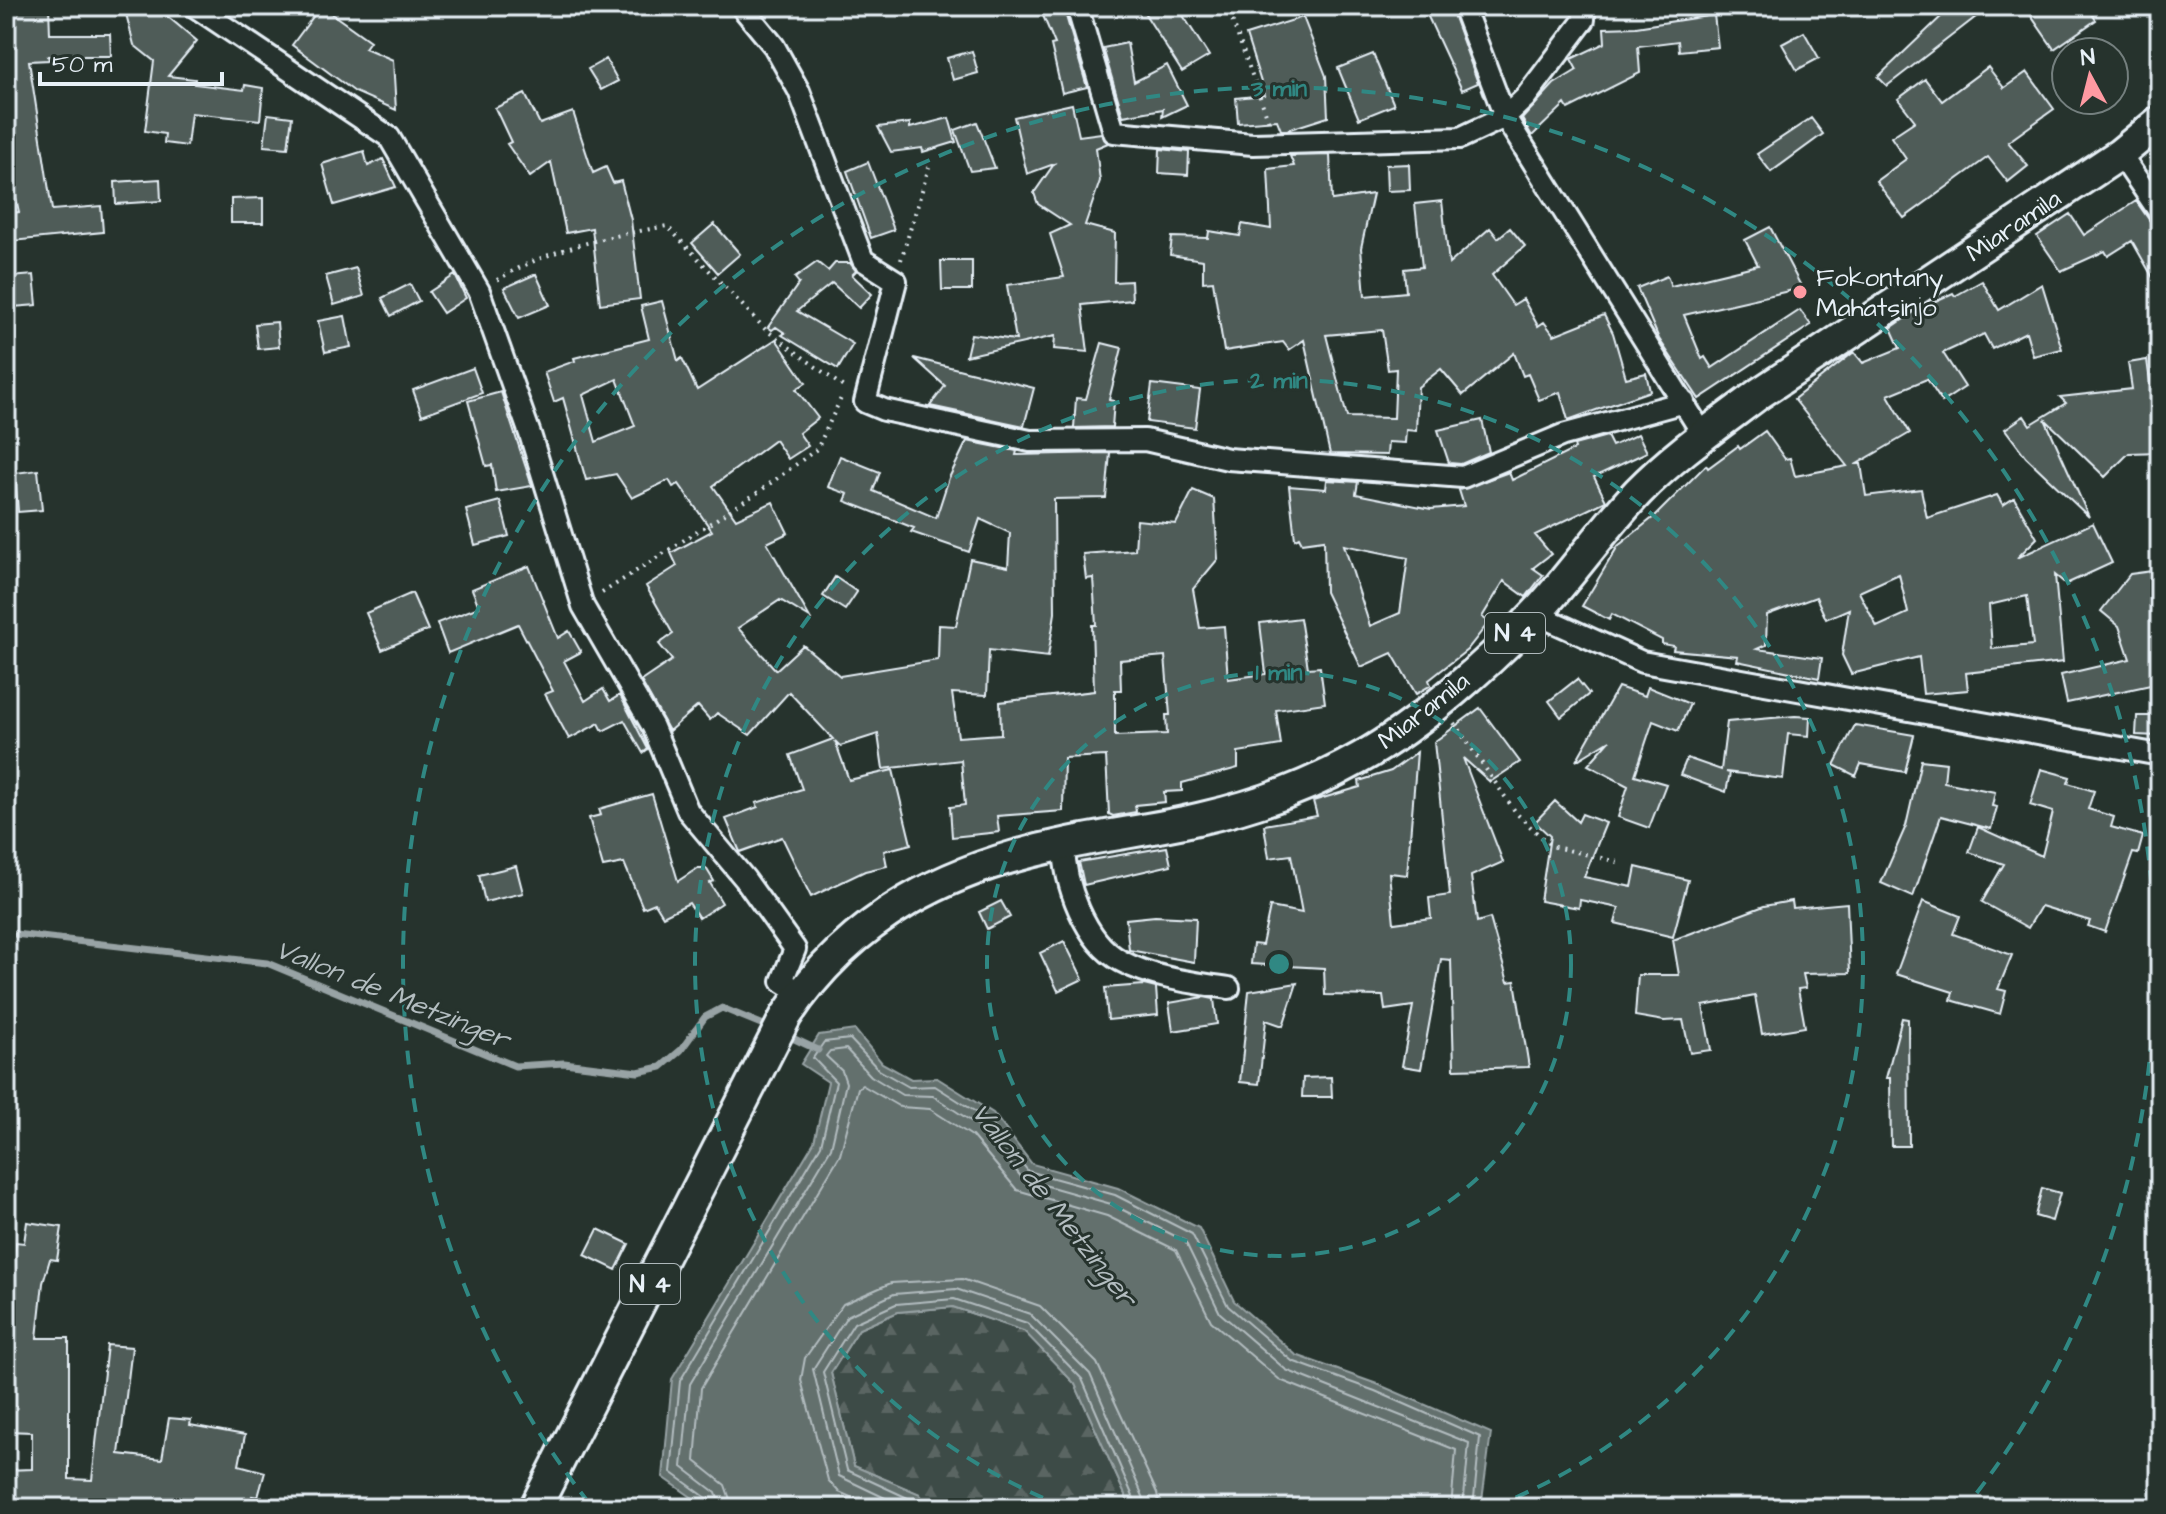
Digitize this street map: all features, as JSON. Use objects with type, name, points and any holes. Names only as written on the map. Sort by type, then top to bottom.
[{"type":"main road","name":"Miaramila","points":[[798,996],[835,953],[876,920],[914,897],[1007,858],[1203,818],[1304,785],[1362,757],[1420,718],[1536,614],[1639,491],[1704,436],[1760,393],[2120,154],[2160,121]]},
{"type":"main road","name":"N 4","points":[[535,1508],[798,996]]},
{"type":"street","points":[[194,6],[389,137],[479,291],[530,434],[583,606],[653,727],[688,811],[745,879],[795,949],[782,981],[798,996]]},
{"type":"street","points":[[741,6],[774,46],[799,91],[863,260],[896,281],[865,402],[884,410],[1030,441],[1145,440],[1228,459],[1463,477],[1563,435],[1684,402]]},
{"type":"street","points":[[1077,6],[1114,132],[1266,144],[1460,138],[1505,117],[1525,98],[1584,20],[1584,6]]},
{"type":"street","points":[[1463,6],[1505,117],[1704,436]]},
{"type":"street","points":[[2120,154],[2160,213]]},
{"type":"street","points":[[1536,614],[1642,662],[2160,755]]},
{"type":"street","points":[[1064,844],[1064,866],[1073,899],[1100,943],[1121,961],[1186,981],[1229,988]]},
{"type":"path","points":[[1227,6],[1269,120],[1266,144]]},
{"type":"path","points":[[896,281],[929,167]]},
{"type":"path","points":[[479,291],[520,266],[586,240],[667,226],[766,330],[865,402]]},
{"type":"path","points":[[583,606],[760,491],[817,449],[845,388]]},
{"type":"path","points":[[1438,701],[1517,814],[1551,846],[1622,863]]},
{"type":"green space","points":[[953,1307],[1024,1331],[1075,1384],[1131,1508],[926,1508],[919,1494],[854,1466],[831,1373],[859,1329],[898,1312]]},
{"type":"water","points":[[855,1030],[882,1063],[911,1079],[937,1078],[993,1113],[1032,1164],[1118,1188],[1199,1228],[1234,1301],[1296,1355],[1377,1384],[1491,1433],[1481,1508],[1131,1508],[1075,1384],[1024,1331],[953,1307],[898,1312],[859,1329],[831,1373],[854,1466],[920,1494],[926,1508],[707,1508],[663,1477],[672,1379],[814,1142],[828,1082],[801,1064],[819,1035]]},
{"type":"building","points":[[6,6],[49,6],[50,34],[110,34],[111,56],[48,56],[49,60],[29,61],[52,210],[101,206],[103,232],[12,241],[9,213],[19,212],[6,154]]},
{"type":"building","points":[[124,6],[155,6],[197,41],[168,76],[195,79],[194,84],[244,90],[245,85],[263,88],[260,120],[191,113],[187,146],[164,143],[165,134],[145,131],[154,61],[134,45]]},
{"type":"building","points":[[321,6],[370,41],[365,48],[393,60],[396,110],[355,92],[292,45]]},
{"type":"building","points":[[1039,6],[1063,6],[1087,87],[1062,93],[1051,45],[1055,44]]},
{"type":"building","points":[[1140,6],[1177,6],[1209,56],[1182,72]]},
{"type":"building","points":[[1423,6],[1450,6],[1478,83],[1462,90]]},
{"type":"building","points":[[1939,6],[1990,6],[1887,86],[1878,77],[1945,13]]},
{"type":"building","points":[[2040,6],[2086,6],[2096,20],[2073,36],[2050,36],[2050,43],[2029,13]]},
{"type":"building","points":[[1714,15],[1718,47],[1679,51],[1678,41],[1638,46],[1640,73],[1568,109],[1565,104],[1532,136],[1522,119],[1554,84],[1577,70],[1571,59],[1605,43],[1604,28],[1636,27]]},
{"type":"building","points":[[1303,17],[1326,76],[1328,117],[1287,130],[1281,130],[1277,120],[1238,123],[1236,98],[1265,95],[1246,35]]},
{"type":"building","points":[[1804,32],[1819,58],[1797,70],[1782,44]]},
{"type":"building","points":[[1127,43],[1134,82],[1167,65],[1187,105],[1162,117],[1163,109],[1123,116],[1103,48]]},
{"type":"building","points":[[972,51],[978,73],[953,80],[947,58]]},
{"type":"building","points":[[1373,54],[1394,105],[1359,119],[1338,68]]},
{"type":"building","points":[[606,59],[618,81],[601,90],[588,69]]},
{"type":"building","points":[[1988,67],[2004,88],[2027,72],[2050,104],[2050,112],[2008,142],[2028,166],[2008,182],[1988,157],[1904,218],[1876,181],[1906,159],[1891,137],[1915,121],[1898,99],[1925,79],[1942,101]]},
{"type":"building","points":[[525,94],[540,124],[573,112],[593,173],[606,167],[613,183],[621,181],[631,220],[640,299],[600,304],[592,228],[566,233],[551,162],[530,177],[507,144],[511,142],[495,108]]},
{"type":"building","points":[[1072,104],[1079,136],[1101,133],[1108,143],[1096,148],[1100,181],[1085,225],[1115,233],[1114,282],[1131,281],[1132,300],[1082,305],[1088,352],[1054,349],[1055,336],[966,356],[971,334],[1016,340],[1007,285],[1064,277],[1050,234],[1070,225],[1038,204],[1034,193],[1054,164],[1027,174],[1014,117]]},
{"type":"building","points":[[268,114],[292,117],[288,148],[264,146]]},
{"type":"building","points":[[949,118],[956,142],[923,152],[922,148],[891,152],[878,127],[910,123],[910,128]]},
{"type":"building","points":[[1811,118],[1823,134],[1771,172],[1757,154]]},
{"type":"building","points":[[977,122],[995,168],[970,171],[955,130]]},
{"type":"building","points":[[1160,149],[1189,152],[1188,175],[1159,173]]},
{"type":"building","points":[[364,151],[368,166],[383,159],[396,187],[334,205],[322,164]]},
{"type":"building","points":[[1330,155],[1332,200],[1373,194],[1361,248],[1365,296],[1406,292],[1404,269],[1422,267],[1415,204],[1442,201],[1449,264],[1490,228],[1498,238],[1510,228],[1525,246],[1492,275],[1513,305],[1523,299],[1538,326],[1544,322],[1554,335],[1604,315],[1613,333],[1626,378],[1646,373],[1650,391],[1568,420],[1560,392],[1539,400],[1528,374],[1523,376],[1514,353],[1463,395],[1441,369],[1418,387],[1416,431],[1406,430],[1405,443],[1388,442],[1387,455],[1330,454],[1304,340],[1289,350],[1283,342],[1224,351],[1213,281],[1203,282],[1203,260],[1170,255],[1172,237],[1208,238],[1209,231],[1240,236],[1242,224],[1271,229],[1268,169],[1294,166],[1290,156]],"holes":[[[1382,330],[1388,370],[1396,369],[1394,418],[1347,417],[1326,335]]]},
{"type":"building","points":[[868,162],[894,230],[871,238],[847,171]]},
{"type":"building","points":[[1409,164],[1410,190],[1387,191],[1386,165]]},
{"type":"building","points":[[160,179],[161,201],[116,204],[115,182]]},
{"type":"building","points":[[263,198],[263,223],[231,223],[231,199]]},
{"type":"building","points":[[2136,201],[2150,221],[2160,226],[2160,290],[2132,241],[2108,256],[2105,251],[2061,271],[2037,236],[2070,214],[2084,235]]},
{"type":"building","points":[[714,224],[740,254],[718,273],[692,243]]},
{"type":"building","points":[[1770,227],[1802,288],[1684,315],[1702,359],[1705,357],[1712,368],[1800,310],[1811,325],[1699,399],[1659,339],[1637,288],[1667,276],[1671,286],[1758,265],[1745,240]]},
{"type":"building","points":[[941,261],[972,261],[972,290],[942,290]]},
{"type":"building","points":[[817,262],[828,271],[835,263],[850,263],[856,271],[852,275],[872,294],[859,308],[832,283],[797,311],[853,344],[838,369],[782,335],[785,333],[776,327],[772,330],[768,327],[799,283],[795,278]]},
{"type":"building","points":[[356,268],[364,296],[334,305],[326,276]]},
{"type":"building","points":[[536,274],[550,305],[519,318],[504,288]]},
{"type":"building","points":[[34,275],[37,305],[13,307],[11,277]]},
{"type":"building","points":[[455,275],[466,298],[443,313],[429,292]]},
{"type":"building","points":[[1982,281],[1999,310],[2042,284],[2062,349],[2033,356],[2026,332],[1992,349],[1984,334],[1943,353],[1965,387],[1942,402],[1927,379],[1888,395],[1910,433],[1857,464],[1861,464],[1866,496],[1921,489],[1927,518],[1997,495],[2003,505],[2014,498],[2037,538],[2017,558],[2093,523],[2112,563],[2066,584],[2055,575],[2063,662],[1966,673],[1968,690],[1923,694],[1919,657],[1851,674],[1842,655],[1849,609],[1826,619],[1816,597],[1767,615],[1766,645],[1757,649],[1822,658],[1819,678],[1737,661],[1738,656],[1673,650],[1674,646],[1662,644],[1662,640],[1612,614],[1609,620],[1582,606],[1618,546],[1655,516],[1706,465],[1708,468],[1765,431],[1785,459],[1790,458],[1795,476],[1847,466],[1794,399],[1854,352],[1863,363],[1900,348],[1891,328],[1920,308],[1953,293],[1955,296]],"holes":[[[1899,574],[1908,613],[1877,627],[1859,592]],[[2027,596],[2033,645],[1992,649],[1989,605]]]},
{"type":"building","points":[[410,284],[419,301],[391,316],[382,298]]},
{"type":"building","points":[[662,301],[678,361],[682,358],[697,390],[776,339],[806,383],[796,389],[818,418],[799,433],[808,446],[788,459],[775,440],[713,486],[736,519],[773,502],[788,533],[767,543],[810,618],[780,600],[738,628],[776,670],[803,645],[840,676],[938,660],[939,625],[956,626],[970,559],[1008,567],[1010,533],[980,519],[969,552],[911,532],[914,528],[845,501],[848,494],[828,487],[840,456],[880,472],[873,491],[936,518],[949,478],[967,441],[1017,451],[1016,455],[1110,453],[1106,498],[1054,499],[1055,613],[1048,657],[989,650],[987,695],[952,693],[958,737],[1001,734],[1000,702],[1094,691],[1092,625],[1096,625],[1093,578],[1086,579],[1083,554],[1135,550],[1137,520],[1176,524],[1193,490],[1214,499],[1218,559],[1193,589],[1200,628],[1224,626],[1228,679],[1266,674],[1260,623],[1300,618],[1308,668],[1320,667],[1325,703],[1276,710],[1281,745],[1238,752],[1238,768],[1182,783],[1182,791],[1164,792],[1165,802],[1135,805],[1136,812],[1113,816],[1109,814],[1106,756],[1064,758],[1063,811],[997,816],[999,832],[952,837],[950,807],[965,805],[961,760],[883,769],[878,734],[840,746],[835,741],[849,780],[893,770],[911,844],[884,851],[887,866],[865,871],[811,897],[782,837],[740,852],[726,819],[758,807],[756,803],[802,789],[790,755],[833,739],[789,692],[750,735],[717,713],[710,720],[698,706],[669,731],[641,681],[672,660],[659,644],[673,634],[646,586],[677,566],[671,553],[712,531],[679,484],[673,487],[669,480],[632,498],[616,474],[586,480],[563,398],[554,402],[544,372],[575,361],[574,358],[649,339],[641,306]],"holes":[[[617,379],[635,426],[596,442],[583,395]],[[1165,656],[1170,715],[1166,715],[1167,734],[1115,736],[1115,690],[1121,690],[1120,660]]]},
{"type":"building","points":[[345,316],[351,347],[325,352],[318,321]]},
{"type":"building","points":[[277,322],[279,347],[258,349],[255,324]]},
{"type":"building","points":[[1102,343],[1122,348],[1109,400],[1114,401],[1112,427],[1074,428],[1076,398],[1086,399]]},
{"type":"building","points":[[914,358],[1034,388],[1024,426],[930,406],[945,386]]},
{"type":"building","points":[[2147,360],[2160,452],[2129,453],[2105,477],[2045,419],[2089,517],[2026,457],[2005,429],[2024,416],[2030,425],[2066,403],[2060,397],[2132,389],[2128,363]]},
{"type":"building","points":[[473,368],[482,393],[422,415],[413,390]]},
{"type":"building","points":[[1152,384],[1200,390],[1195,428],[1147,422]]},
{"type":"building","points":[[501,392],[532,486],[496,492],[492,465],[486,466],[468,401]]},
{"type":"building","points":[[1482,420],[1489,452],[1461,464],[1449,463],[1438,430]]},
{"type":"building","points":[[1638,434],[1647,452],[1594,477],[1606,501],[1535,535],[1551,554],[1533,568],[1543,575],[1526,597],[1504,581],[1482,617],[1489,622],[1467,650],[1429,680],[1431,685],[1416,694],[1392,653],[1361,667],[1325,592],[1324,540],[1302,543],[1299,537],[1295,539],[1289,486],[1326,489],[1327,480],[1358,482],[1356,494],[1431,509],[1464,506],[1459,490],[1509,472],[1512,480],[1575,449],[1574,445],[1607,436],[1612,446]],"holes":[[[1344,545],[1408,558],[1400,613],[1370,626]]]},
{"type":"building","points":[[38,470],[42,510],[18,512],[15,473]]},
{"type":"building","points":[[500,501],[509,536],[475,545],[466,510]]},
{"type":"building","points":[[529,566],[558,638],[569,631],[581,652],[564,661],[585,701],[603,689],[610,701],[620,695],[648,749],[643,753],[624,720],[603,731],[599,723],[569,739],[545,694],[553,691],[518,624],[448,653],[437,623],[479,607],[472,589]]},
{"type":"building","points":[[2160,570],[2160,683],[2067,703],[2061,675],[2130,659],[2119,626],[2101,611],[2130,574]]},
{"type":"building","points":[[835,577],[857,592],[845,610],[823,596]]},
{"type":"building","points":[[412,593],[428,630],[382,650],[366,613]]},
{"type":"building","points":[[1577,679],[1589,694],[1561,717],[1549,701]]},
{"type":"building","points":[[1618,687],[1645,696],[1648,687],[1690,704],[1678,731],[1653,721],[1635,775],[1666,784],[1649,828],[1618,817],[1628,786],[1588,765],[1610,740],[1576,761]]},
{"type":"building","points":[[1480,708],[1520,762],[1490,782],[1463,758],[1503,862],[1471,876],[1477,922],[1490,918],[1508,982],[1515,981],[1529,1067],[1454,1069],[1451,960],[1441,959],[1421,1069],[1402,1066],[1413,1006],[1385,1010],[1383,996],[1325,995],[1324,968],[1251,964],[1253,944],[1262,945],[1270,907],[1302,913],[1291,855],[1269,858],[1264,825],[1317,816],[1313,801],[1360,787],[1359,781],[1391,771],[1417,752],[1407,875],[1389,873],[1394,923],[1431,918],[1429,898],[1450,895],[1434,742]]},
{"type":"building","points":[[2137,716],[2159,716],[2158,736],[2136,735]]},
{"type":"building","points":[[1810,717],[1809,736],[1788,734],[1783,779],[1726,772],[1730,773],[1726,792],[1680,775],[1687,758],[1721,770],[1727,722]]},
{"type":"building","points":[[1855,725],[1914,735],[1905,772],[1861,764],[1856,776],[1834,765]]},
{"type":"building","points":[[1921,760],[1946,763],[1944,782],[1995,792],[1992,806],[1997,807],[1991,829],[1941,816],[1913,897],[1881,883],[1906,826]]},
{"type":"building","points":[[2041,769],[2070,777],[2068,783],[2094,791],[2088,809],[2114,817],[2111,827],[2143,836],[2138,854],[2133,853],[2105,932],[2088,926],[2090,921],[2041,906],[2028,928],[1982,902],[2004,864],[1969,852],[1978,827],[2042,856],[2053,812],[2030,805]]},
{"type":"building","points":[[652,794],[678,881],[698,868],[706,868],[714,881],[710,883],[722,903],[699,918],[689,903],[663,916],[655,903],[643,908],[624,863],[603,867],[589,818],[601,815],[599,809]]},
{"type":"building","points":[[1555,801],[1578,822],[1582,814],[1606,823],[1584,877],[1632,887],[1636,867],[1688,880],[1673,937],[1615,923],[1619,908],[1580,900],[1579,908],[1540,901],[1550,836],[1535,822]]},
{"type":"building","points":[[1167,847],[1171,865],[1084,885],[1079,862]]},
{"type":"building","points":[[516,866],[523,893],[485,902],[479,875]]},
{"type":"building","points":[[1001,901],[1010,917],[987,929],[979,912]]},
{"type":"building","points":[[1792,901],[1793,908],[1847,903],[1850,973],[1803,974],[1806,988],[1798,989],[1805,1027],[1762,1034],[1755,996],[1703,1006],[1711,1050],[1690,1053],[1683,1020],[1664,1021],[1635,1016],[1638,975],[1679,975],[1673,940],[1764,906]]},
{"type":"building","points":[[1923,901],[1960,916],[1953,934],[2012,955],[1998,989],[2006,991],[2000,1014],[1951,1000],[1953,992],[1896,974]]},
{"type":"building","points":[[1155,916],[1196,918],[1194,962],[1129,950],[1126,919]]},
{"type":"building","points":[[1064,941],[1083,979],[1058,991],[1040,953]]},
{"type":"building","points":[[1297,983],[1283,1026],[1266,1020],[1259,1084],[1240,1082],[1249,991]]},
{"type":"building","points":[[1144,985],[1156,988],[1158,1015],[1108,1020],[1105,988]]},
{"type":"building","points":[[1204,997],[1214,999],[1217,1024],[1173,1031],[1169,1003]]},
{"type":"building","points":[[1902,1018],[1908,1019],[1909,1146],[1891,1146],[1890,1078],[1886,1078]]},
{"type":"building","points":[[1331,1077],[1332,1097],[1302,1097],[1303,1078]]},
{"type":"building","points":[[2042,1188],[2060,1193],[2052,1221],[2035,1216]]},
{"type":"building","points":[[27,1222],[62,1227],[57,1260],[50,1259],[43,1283],[37,1338],[69,1338],[69,1479],[92,1480],[107,1345],[132,1347],[119,1454],[162,1459],[169,1418],[191,1420],[190,1425],[245,1435],[239,1465],[265,1472],[258,1497],[252,1496],[248,1508],[109,1508],[108,1503],[35,1508],[34,1502],[6,1502],[6,1470],[32,1469],[32,1432],[6,1431],[6,1283],[10,1283],[16,1242],[24,1243]]},
{"type":"building","points":[[598,1229],[629,1244],[616,1270],[585,1255]]},
{"type":"waterway","name":"Vallon de Metzinger","points":[[6,933],[267,963],[515,1066],[564,1063],[638,1072],[661,1067],[681,1050],[705,1017],[722,1008],[771,1028]]},
{"type":"waterway","name":"Vallon de Metzinger","points":[[786,1035],[818,1050]]},
{"type":"place","name":"Fokontany Mahatsinjo","points":[[1800,292]]}]
